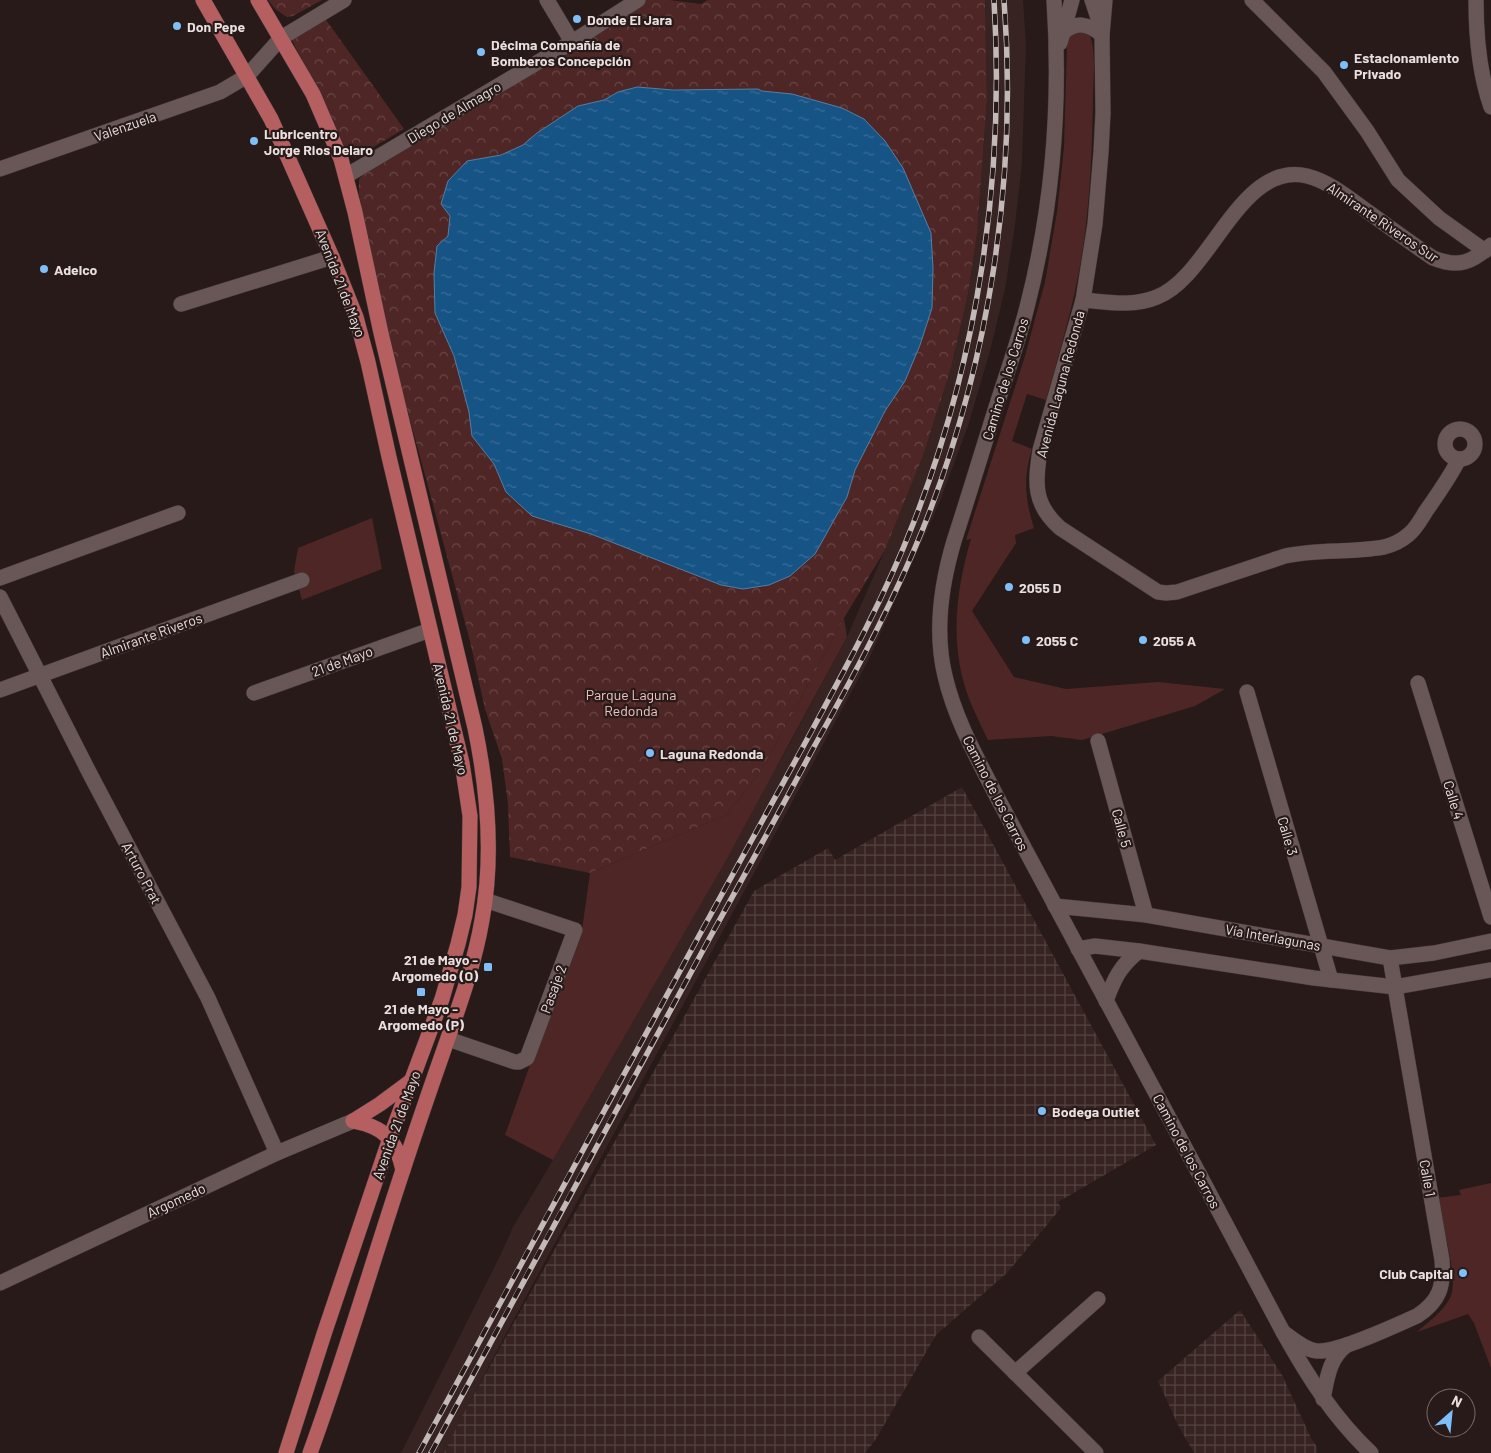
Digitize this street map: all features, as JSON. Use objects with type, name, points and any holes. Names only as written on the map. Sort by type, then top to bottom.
[{"type":"main road","name":"Avenida 21 de Mayo","points":[[203,0],[272,119],[348,294],[363,340],[466,788],[470,816],[470,865],[465,915],[458,944],[442,998],[390,1138],[286,1453]]},
{"type":"main road","name":"Avenida 21 de Mayo","points":[[258,0],[300,71],[324,118],[346,176],[484,770],[488,830],[485,900],[470,973],[310,1453]]},
{"type":"main road","points":[[352,1121],[412,1081]]},
{"type":"main road","points":[[352,1121],[375,1127],[390,1138],[398,1151],[403,1170]]},
{"type":"street","name":"Valenzuela","points":[[0,169],[212,96],[247,76],[281,38],[344,0]]},
{"type":"street","points":[[547,0],[572,42]]},
{"type":"street","name":"Diego de Almagro","points":[[346,176],[572,42],[638,0]]},
{"type":"street","points":[[1054,0],[1057,59]]},
{"type":"street","points":[[1057,59],[1072,0]]},
{"type":"street","name":"Avenida Laguna Redonda","points":[[1092,0],[1098,13],[1102,35]]},
{"type":"street","name":"Avenida Laguna Redonda","points":[[1106,0],[1102,35],[1103,113],[1101,152],[1094,232],[1083,300],[1040,450],[1036,474],[1037,491],[1047,515],[1060,528],[1158,592],[1170,593],[1302,552],[1373,548],[1397,542],[1409,534],[1417,525],[1452,473],[1459,459]]},
{"type":"street","points":[[1252,0],[1324,72],[1367,131],[1398,180],[1439,218],[1488,248]]},
{"type":"street","points":[[1476,0],[1476,29],[1482,77],[1491,107]]},
{"type":"street","points":[[1062,34],[1071,27],[1081,24],[1090,26],[1102,35]]},
{"type":"street","points":[[1476,29],[1491,38]]},
{"type":"street","name":"Camino de los Carros","points":[[1057,59],[1052,172],[1048,206],[1034,276],[1018,340],[950,556],[943,589],[940,622],[941,657],[948,690],[973,749],[1283,1332],[1323,1399],[1352,1434],[1371,1453]]},
{"type":"street","name":"Almirante Riveros Sur","points":[[1083,300],[1125,304],[1145,301],[1172,289],[1188,274],[1252,193],[1270,181],[1293,174],[1306,176],[1335,188],[1433,258],[1454,264],[1463,263],[1473,260],[1488,248]]},
{"type":"street","points":[[182,304],[332,257]]},
{"type":"street","points":[[0,578],[178,513]]},
{"type":"street","name":"Almirante Riveros","points":[[0,690],[302,580]]},
{"type":"street","name":"Arturo Prat","points":[[0,597],[208,998],[277,1153]]},
{"type":"street","name":"21 de Mayo","points":[[254,693],[430,630]]},
{"type":"street","name":"Calle 4","points":[[1418,683],[1491,916]]},
{"type":"street","name":"Calle 3","points":[[1247,692],[1331,980]]},
{"type":"street","name":"Calle 5","points":[[1098,741],[1146,915]]},
{"type":"street","name":"Pasaje 2","points":[[448,1039],[515,1062],[527,1058],[575,930],[485,900]]},
{"type":"street","name":"Vía Interlagunas","points":[[1055,906],[1146,915],[1390,958],[1434,953],[1491,941]]},
{"type":"street","points":[[1078,949],[1094,946],[1139,951],[1331,980],[1395,987],[1491,970]]},
{"type":"street","points":[[1106,1001],[1121,968],[1127,960],[1139,951]]},
{"type":"street","name":"Calle 1","points":[[1283,1332],[1310,1349],[1318,1351],[1335,1349],[1418,1316],[1428,1309],[1438,1297],[1442,1285],[1442,1260],[1390,958]]},
{"type":"street","name":"Argomedo","points":[[0,1283],[277,1153],[352,1121]]},
{"type":"street","points":[[1015,1373],[1098,1299]]},
{"type":"street","points":[[979,1337],[1096,1453]]},
{"type":"street","name":"Calle 1","points":[[1323,1399],[1332,1363],[1340,1350],[1348,1344]]},
{"type":"shaded area","points":[[985,0],[1023,0],[1026,45],[1022,162],[1005,289],[990,351],[968,426],[940,501],[868,661],[462,1416],[444,1453],[401,1453],[513,1227],[788,747],[847,637],[923,456],[951,368],[968,294],[977,234],[987,99]]},
{"type":"shaded area","points":[[962,787],[1156,1145],[1058,1202],[1061,1208],[1007,1273],[936,1335],[876,1439],[865,1453],[444,1453],[462,1416],[754,891],[828,848],[835,860]]},
{"type":"shaded area","points":[[1240,1310],[1282,1375],[1317,1447],[1317,1453],[1194,1453],[1178,1425],[1158,1381]]},
{"type":"green space","points":[[268,0],[322,0],[293,16],[287,17],[275,9]]},
{"type":"green space","name":"Parque Laguna Redonda","points":[[637,0],[669,0],[701,4],[708,0],[985,0],[987,99],[977,234],[968,294],[951,368],[923,456],[885,550],[844,618],[761,771],[726,815],[590,873],[510,857],[508,804],[502,759],[485,709],[470,641],[384,324],[359,194],[359,179],[369,169]],"holes":[[[636,87],[792,94],[932,308],[920,345],[905,381],[885,411],[855,470],[847,497],[831,524],[769,585],[743,589],[721,585],[591,534],[532,516],[506,492],[494,464],[472,436],[469,412],[454,356],[435,313],[437,246],[448,236],[450,216],[442,204],[448,181],[467,161],[501,155],[523,145],[537,133],[578,106],[604,100],[618,92]]]},
{"type":"green space","points":[[324,17],[404,129],[355,158],[349,155],[290,36]]},
{"type":"green space","points":[[1074,31],[1089,34],[1094,56],[1091,159],[1084,240],[1078,278],[1046,400],[1027,394],[1012,441],[1032,449],[1027,469],[1026,488],[1034,528],[1015,535],[1016,543],[972,611],[1014,677],[1066,689],[1158,682],[1225,689],[1195,706],[1082,740],[1051,736],[988,740],[973,708],[962,676],[957,641],[957,607],[971,539],[966,540],[1025,356],[1045,282],[1057,212],[1064,147],[1067,45],[1068,39]]},
{"type":"green space","points":[[372,518],[382,569],[302,600],[294,571],[298,548]]},
{"type":"green space","points":[[844,618],[847,637],[725,862],[553,1160],[505,1135],[530,1065],[581,937],[590,873],[726,815],[761,771]]},
{"type":"green space","points":[[1491,1183],[1491,1368],[1474,1323],[1468,1314],[1417,1332],[1443,1308],[1450,1298],[1452,1289],[1451,1264],[1436,1198],[1461,1195],[1459,1190]]},
{"type":"water","points":[[637,87],[673,90],[758,89],[792,94],[842,108],[864,119],[885,141],[903,168],[931,233],[933,268],[932,308],[920,345],[905,381],[885,411],[855,470],[847,497],[815,554],[790,576],[769,585],[743,589],[721,585],[591,534],[532,516],[506,492],[494,464],[472,436],[469,412],[454,356],[435,313],[434,273],[437,246],[448,236],[450,216],[441,204],[448,181],[467,161],[501,155],[523,145],[537,133],[578,106],[604,100],[618,92]]},
{"type":"railway","points":[[419,1453],[833,691],[876,609],[913,524],[936,461],[955,397],[970,332],[982,266],[990,200],[995,133],[994,0]]},
{"type":"railway","points":[[431,1453],[858,666],[898,586],[922,531],[945,468],[965,403],[981,337],[993,270],[1002,203],[1007,135],[1007,67],[1004,0]]},
{"type":"place","name":"Donde El Jara","points":[[577,19]]},
{"type":"place","name":"Don Pepe","points":[[177,26]]},
{"type":"place","name":"Décima Compañía de Bomberos Concepción","points":[[481,52]]},
{"type":"place","name":"Estacionamiento Privado","points":[[1344,65]]},
{"type":"place","name":"Lubricentro Jorge Rios Delaro","points":[[254,141]]},
{"type":"place","name":"Adelco","points":[[44,269]]},
{"type":"place","name":"2055 D","points":[[1009,587]]},
{"type":"place","name":"2055 C","points":[[1026,640]]},
{"type":"place","name":"2055 A","points":[[1143,640]]},
{"type":"place","name":"Laguna Redonda","points":[[650,753]]},
{"type":"place","name":"21 de Mayo - Argomedo (O)","points":[[488,967]]},
{"type":"place","name":"21 de Mayo - Argomedo (P)","points":[[421,992]]},
{"type":"place","name":"Bodega Outlet","points":[[1042,1111]]},
{"type":"place","name":"Club Capital","points":[[1463,1273]]}]
